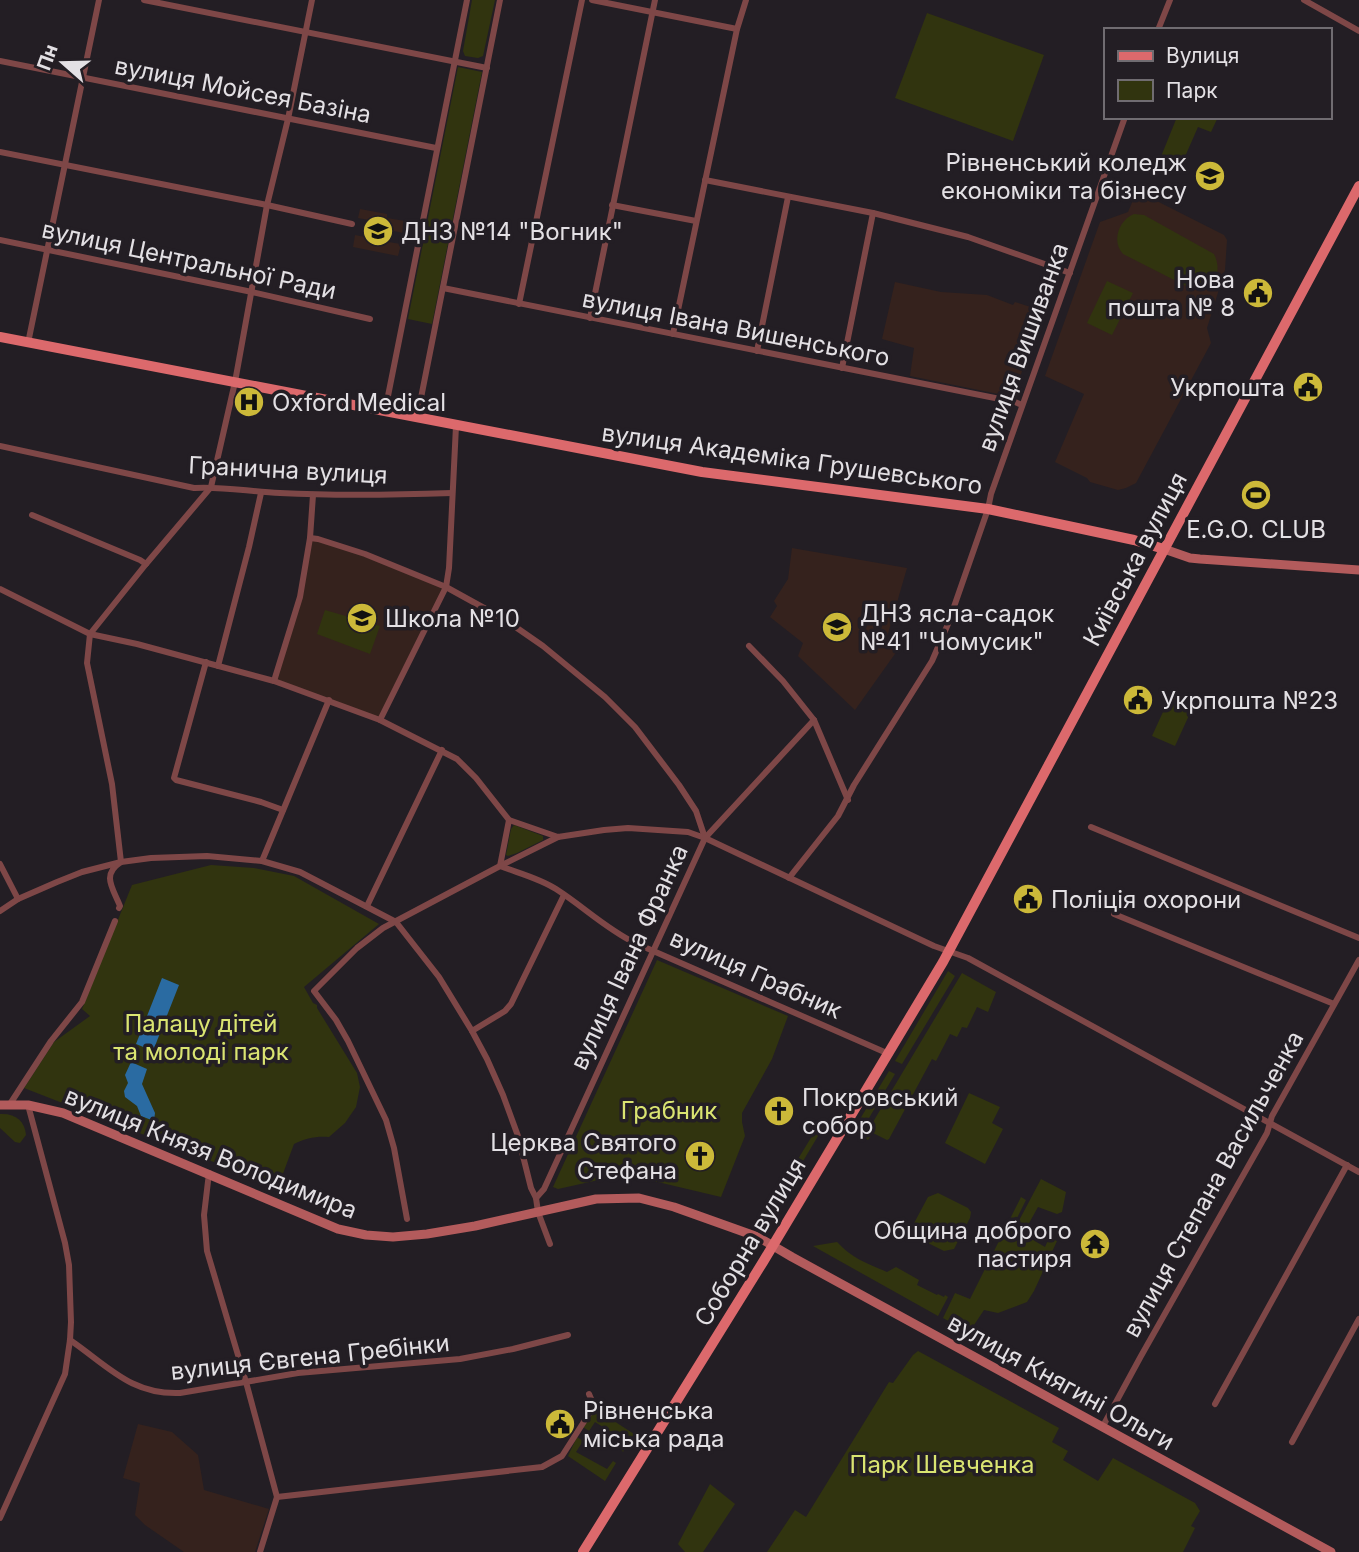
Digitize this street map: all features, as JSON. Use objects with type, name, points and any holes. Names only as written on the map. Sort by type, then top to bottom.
[{"type":"main road","name":"Київська вулиця","points":[[949,951],[1359,186]]},
{"type":"main road","name":"вулиця Академіка Грушевського","points":[[0,337],[725,476],[988,509],[1164,549]]},
{"type":"main road","name":"Соборна вулиця","points":[[583,1552],[773,1245],[949,951]]},
{"type":"street","points":[[28,343],[99,0]]},
{"type":"street","points":[[144,0],[487,68]]},
{"type":"street","points":[[121,862],[112,785],[87,663],[90,634],[211,487],[235,383],[267,205],[312,0]]},
{"type":"street","points":[[385,411],[467,0]]},
{"type":"street","points":[[417,418],[500,0]]},
{"type":"street","points":[[519,304],[582,0]]},
{"type":"street","points":[[592,0],[737,29]]},
{"type":"street","points":[[590,318],[655,0]]},
{"type":"street","points":[[673,334],[737,29],[746,0]]},
{"type":"street","points":[[1158,28],[1170,0]]},
{"type":"street","points":[[1304,0],[1359,31]]},
{"type":"street","name":"вулиця Мойсея Базіна","points":[[0,61],[436,148]]},
{"type":"street","name":"вулиця Вишиванка","points":[[789,878],[838,816],[854,785],[932,661],[948,624],[1022,405],[1124,119]]},
{"type":"street","points":[[0,152],[352,224]]},
{"type":"street","points":[[705,180],[873,214],[968,237],[1070,273]]},
{"type":"street","points":[[757,351],[788,197]]},
{"type":"street","points":[[612,205],[696,221]]},
{"type":"street","points":[[842,368],[873,214]]},
{"type":"street","name":"вулиця Центральної Ради","points":[[0,240],[370,319]]},
{"type":"street","name":"вулиця Івана Вишенського","points":[[443,289],[1022,405]]},
{"type":"street","points":[[380,720],[446,587],[456,426]]},
{"type":"street","name":"Гранична вулиця","points":[[0,446],[194,488],[313,495],[452,493]]},
{"type":"street","points":[[218,666],[261,493]]},
{"type":"street","points":[[274,681],[300,597],[310,538],[313,495]]},
{"type":"street","points":[[32,515],[146,564]]},
{"type":"street","points":[[310,538],[365,554],[446,587],[504,619],[544,646],[624,715],[684,792],[696,811],[705,838]]},
{"type":"street","points":[[1164,549],[1190,558],[1359,570]]},
{"type":"street","points":[[0,589],[90,634],[274,681],[380,720],[457,759],[476,778],[509,820],[558,837]]},
{"type":"street","points":[[749,646],[803,703],[814,720],[848,800]]},
{"type":"street","points":[[206,662],[174,778],[283,810]]},
{"type":"street","points":[[262,861],[328,700]]},
{"type":"street","name":"вулиця Івана Франка","points":[[536,1198],[544,1189],[705,838],[814,720]]},
{"type":"street","points":[[367,906],[442,750]]},
{"type":"street","points":[[499,866],[509,820]]},
{"type":"street","points":[[1090,827],[1359,938]]},
{"type":"street","points":[[407,1219],[386,1120],[348,1041],[314,991],[357,948],[383,928],[499,866],[558,837],[628,828],[688,832],[705,838],[934,946],[968,958],[1359,1172]]},
{"type":"street","points":[[0,911],[18,900],[82,872],[121,862],[175,856],[208,856],[262,861],[300,872],[396,922],[439,977],[472,1031],[503,1095],[550,1244]]},
{"type":"street","points":[[120,908],[110,874],[112,868],[121,862]]},
{"type":"street","points":[[0,864],[18,900]]},
{"type":"street","name":"вулиця Грабник","points":[[499,866],[542,882],[614,932],[653,951],[889,1054]]},
{"type":"street","points":[[472,1031],[505,1011],[511,1004],[564,895]]},
{"type":"street","points":[[1114,914],[1334,1004]]},
{"type":"street","points":[[5,1105],[82,1002],[115,921]]},
{"type":"street","name":"вулиця Степана Васильченка","points":[[1103,1426],[1267,1133],[1272,1116],[1359,960]]},
{"type":"street","name":"вулиця Князя Володимира","points":[[5,1105],[28,1105],[63,1113],[338,1228],[366,1235],[393,1237],[427,1234],[596,1199],[639,1198],[711,1219],[773,1245]]},
{"type":"street","points":[[0,1518],[62,1383],[70,1340],[71,1304],[67,1254],[28,1105]]},
{"type":"street","points":[[1216,1404],[1347,1165]]},
{"type":"street","points":[[209,1173],[204,1215],[207,1251],[277,1497],[260,1552]]},
{"type":"street","name":"вулиця Княгині Ольги","points":[[773,1245],[1331,1552]]},
{"type":"street","points":[[1292,1442],[1359,1319]]},
{"type":"street","name":"вулиця Євгена Гребінки","points":[[70,1340],[128,1382],[156,1392],[180,1393],[305,1372],[460,1359],[568,1335]]},
{"type":"street","points":[[277,1497],[542,1467],[562,1456],[594,1406],[589,1394]]},
{"type":"shaded area","points":[[1137,191],[1224,235],[1227,240],[1225,270],[1207,328],[1211,343],[1136,483],[1118,490],[1090,482],[1055,462],[1084,394],[1045,376],[1100,222],[1128,212]]},
{"type":"shaded area","name":"ДНЗ №14 \"Вогник\"","points":[[360,209],[387,214],[387,218],[405,221],[403,233],[385,229],[382,241],[401,244],[398,256],[353,247],[355,235],[370,238],[374,221],[358,218]]},
{"type":"shaded area","points":[[895,282],[941,292],[987,295],[1013,305],[1015,302],[1043,311],[1013,397],[910,376],[914,348],[882,339]]},
{"type":"shaded area","name":"Школа №10","points":[[310,538],[446,587],[380,720],[274,681],[288,638]]},
{"type":"shaded area","name":"ДНЗ ясла-садок №41 \"Чомусик\"","points":[[792,548],[907,568],[887,637],[897,651],[855,710],[798,656],[803,643],[770,617],[777,606],[774,601],[788,579]]},
{"type":"shaded area","points":[[138,1424],[172,1432],[198,1455],[204,1490],[269,1509],[255,1552],[184,1552],[135,1515],[140,1483],[123,1478]]},
{"type":"green space","points":[[472,0],[495,0],[483,56],[478,58],[465,56],[463,51]]},
{"type":"green space","points":[[927,13],[1044,55],[1013,141],[895,98]]},
{"type":"green space","points":[[458,67],[482,72],[432,324],[408,319]]},
{"type":"green space","points":[[1176,119],[1217,119],[1211,132],[1198,127],[1180,168],[1160,159]]},
{"type":"green space","points":[[1134,214],[1144,215],[1214,254],[1218,268],[1214,279],[1204,286],[1190,288],[1123,254],[1119,249],[1118,231],[1124,221]]},
{"type":"green space","points":[[1107,281],[1133,293],[1112,335],[1087,323]]},
{"type":"green space","points":[[325,610],[380,626],[370,654],[317,634]]},
{"type":"green space","points":[[1168,701],[1191,711],[1175,746],[1152,736]]},
{"type":"green space","points":[[514,825],[543,836],[543,840],[517,853],[506,855]]},
{"type":"green space","name":"Палацу дітей та молоді парк","points":[[211,865],[254,868],[294,876],[379,924],[304,987],[357,1073],[360,1087],[356,1107],[345,1123],[329,1137],[311,1138],[294,1144],[278,1187],[24,1088],[54,1042],[90,1016],[82,1009],[132,885]]},
{"type":"green space","name":"Грабник","points":[[657,960],[788,1016],[772,1059],[742,1113],[745,1136],[721,1197],[645,1179],[612,1177],[558,1189],[553,1187]]},
{"type":"green space","points":[[948,971],[955,976],[902,1064],[895,1061]]},
{"type":"green space","points":[[962,973],[996,992],[988,1012],[977,1007],[967,1028],[962,1027],[957,1037],[950,1034],[936,1061],[932,1059],[889,1139],[873,1133],[868,1140],[864,1137]]},
{"type":"green space","points":[[889,1071],[895,1074],[859,1135],[855,1130],[857,1124]]},
{"type":"green space","points":[[969,1093],[1000,1107],[992,1123],[1003,1129],[985,1164],[945,1143]]},
{"type":"green space","points":[[0,1114],[10,1115],[21,1122],[26,1135],[20,1143],[15,1142],[0,1128]]},
{"type":"green space","points":[[823,1118],[827,1121],[778,1203],[770,1205]]},
{"type":"green space","points":[[1041,1179],[1066,1192],[1062,1212],[1057,1214],[1038,1207],[1023,1234],[1045,1247],[1049,1238],[1057,1241],[1027,1302],[998,1313],[984,1310],[974,1325],[961,1328],[943,1318],[955,1293],[970,1299],[1021,1197],[1026,1200],[1011,1230],[1013,1232]]},
{"type":"green space","points":[[938,1193],[971,1212],[954,1249],[944,1251],[922,1240],[912,1227],[928,1197]]},
{"type":"green space","points":[[837,1242],[866,1263],[887,1272],[896,1267],[919,1280],[917,1285],[937,1295],[948,1297],[938,1316],[813,1246]]},
{"type":"green space","name":"Парк Шевченка","points":[[918,1351],[1059,1428],[1052,1442],[1068,1451],[1063,1460],[1098,1481],[1113,1458],[1195,1503],[1200,1511],[1191,1526],[1195,1528],[1183,1552],[767,1552],[795,1510],[806,1517],[889,1382],[893,1383]]},
{"type":"green space","points":[[594,1411],[600,1412],[634,1434],[623,1452],[620,1448],[624,1440],[595,1422],[589,1431],[583,1427]]},
{"type":"green space","points":[[577,1437],[583,1441],[576,1452],[607,1469],[613,1461],[616,1463],[605,1481],[568,1456]]},
{"type":"green space","points":[[710,1484],[735,1504],[703,1552],[685,1552],[678,1544]]},
{"type":"water","points":[[162,978],[179,985],[153,1051],[136,1044]]},
{"type":"water","points":[[131,1062],[147,1069],[142,1084],[155,1113],[154,1121],[141,1116],[137,1106],[125,1097],[124,1091],[128,1083],[125,1075]]},
{"type":"place","name":"Рівненський коледж економіки та бізнесу","points":[[1210,176]]},
{"type":"place","name":"ДНЗ №14 \"Вогник\"","points":[[378,231]]},
{"type":"place","name":"Нова пошта № 8","points":[[1258,293]]},
{"type":"place","name":"Укрпошта","points":[[1308,387]]},
{"type":"place","name":"Oxford Medical","points":[[249,402]]},
{"type":"place","name":"E.G.O. CLUB","points":[[1256,495]]},
{"type":"place","name":"Школа №10","points":[[362,618]]},
{"type":"place","name":"ДНЗ ясла-садок №41 \"Чомусик\"","points":[[837,627]]},
{"type":"place","name":"Укрпошта №23","points":[[1138,700]]},
{"type":"place","name":"Поліцiя охорони","points":[[1028,899]]},
{"type":"place","name":"Покровський собор","points":[[779,1111]]},
{"type":"place","name":"Церква Святого Стефана","points":[[700,1156]]},
{"type":"place","name":"Община доброго пастиря","points":[[1095,1244]]},
{"type":"place","name":"Рівненська міська рада","points":[[560,1424]]}]
